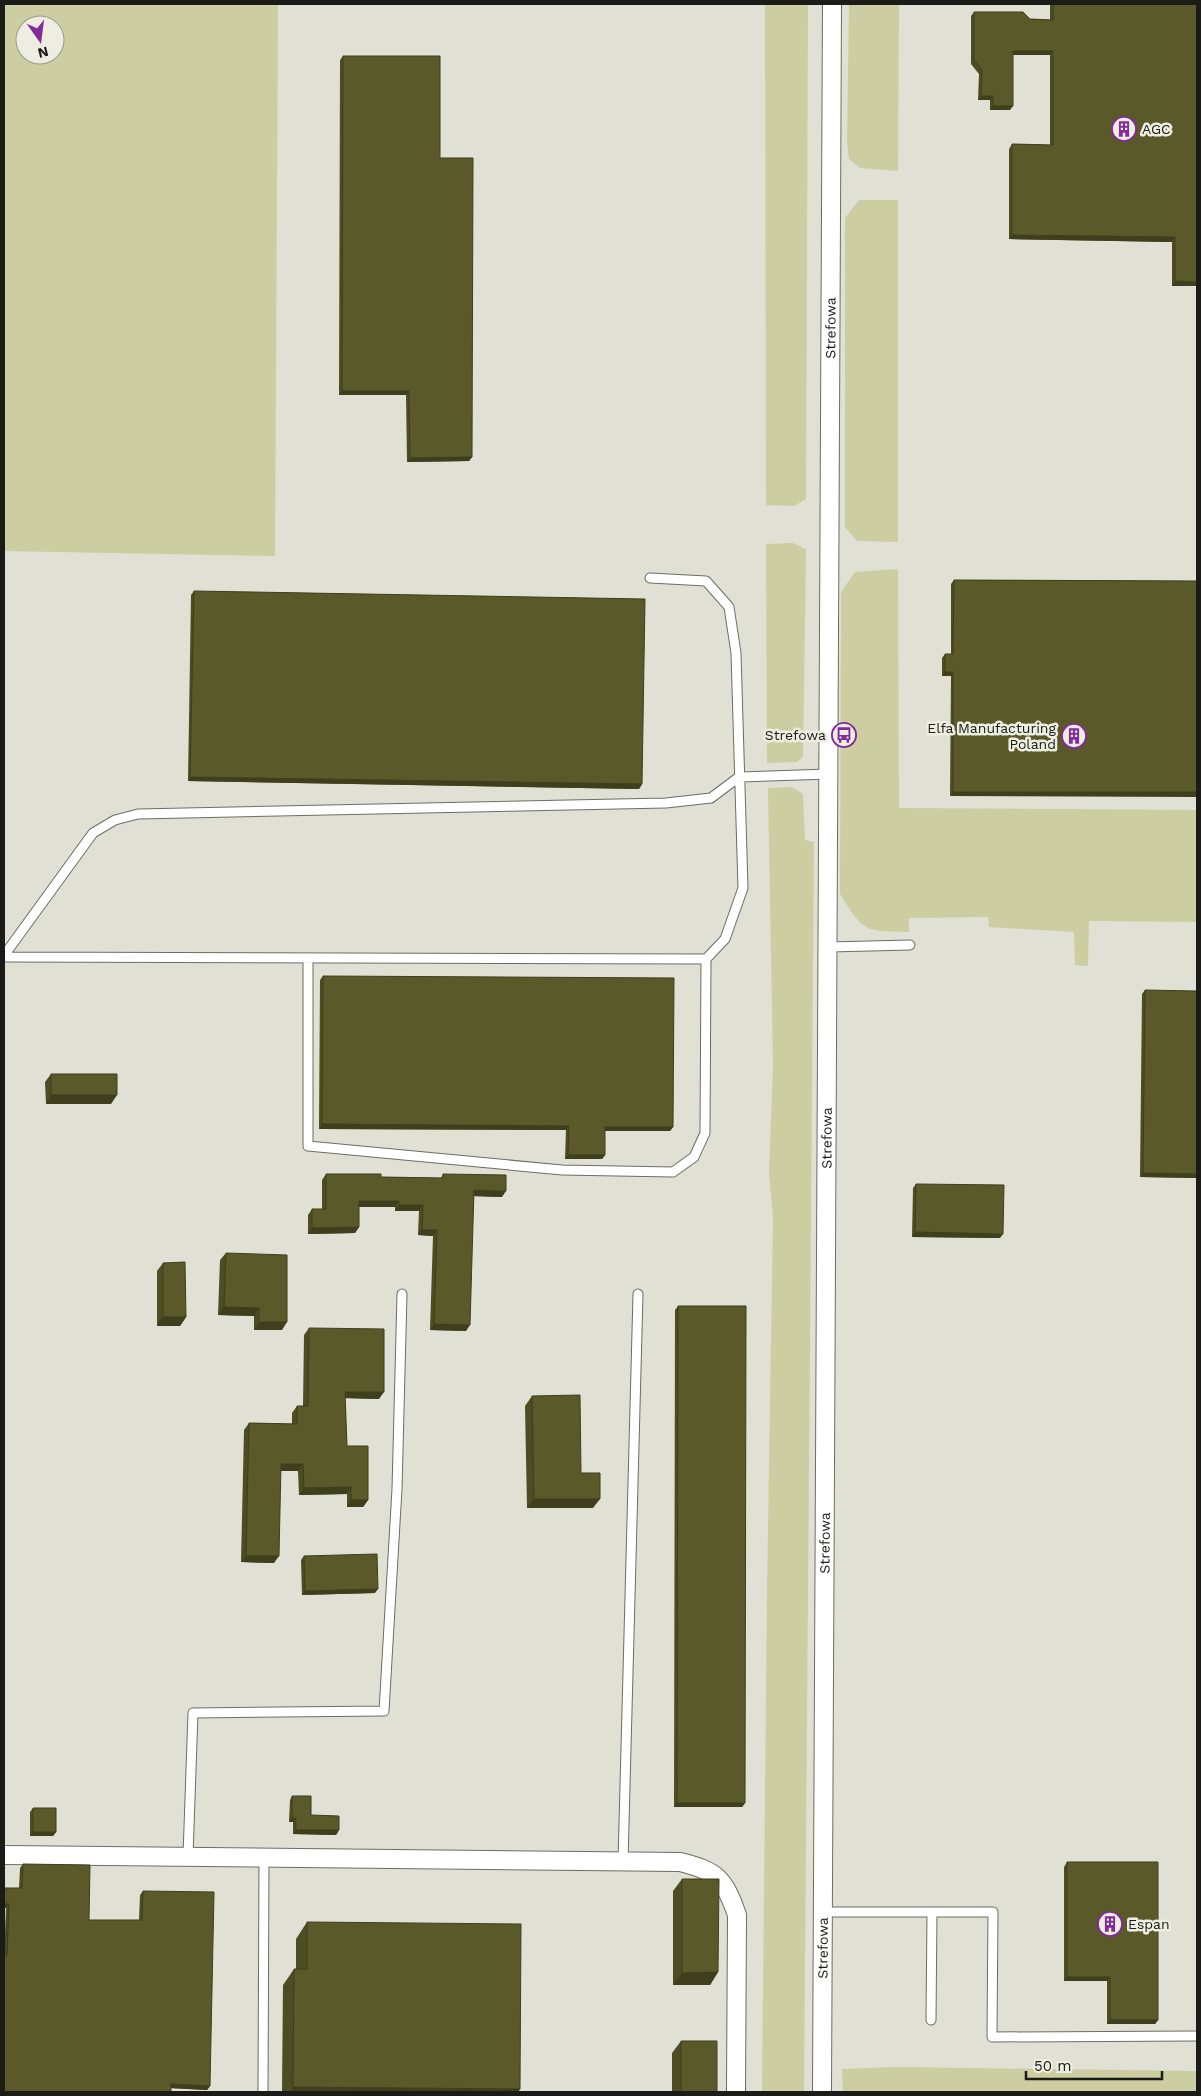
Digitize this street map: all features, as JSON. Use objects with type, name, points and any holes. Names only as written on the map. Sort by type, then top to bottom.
[{"type":"street","name":"Strefowa","points":[[822,2092],[829,947],[832,4]]},
{"type":"street","points":[[4,1855],[680,1862],[705,1868],[721,1880],[730,1896],[737,1915],[736,2092]]},
{"type":"lane","points":[[308,958],[308,1146],[562,1170],[673,1172],[694,1157],[705,1133],[706,959],[725,939],[743,888],[736,653],[729,607],[706,581],[650,578]]},
{"type":"lane","points":[[706,959],[6,957],[8,950],[93,833],[115,820],[138,814],[666,803],[711,798],[739,777],[829,774]]},
{"type":"lane","points":[[829,947],[910,945]]},
{"type":"lane","points":[[188,1856],[192,1713],[384,1711],[398,1489],[402,1294]]},
{"type":"lane","points":[[623,1862],[638,1294]]},
{"type":"lane","points":[[263,2092],[264,1857]]},
{"type":"lane","points":[[823,1912],[993,1912],[992,2036],[1197,2036]]},
{"type":"lane","points":[[931,2020],[932,1912]]},
{"type":"green space","points":[[4,4],[278,4],[275,556],[4,551]]},
{"type":"green space","points":[[765,4],[808,4],[806,499],[794,506],[766,505]]},
{"type":"green space","points":[[849,4],[899,4],[898,171],[860,168],[849,159],[847,142]]},
{"type":"green space","points":[[859,200],[898,200],[898,542],[857,541],[845,527],[845,218]]},
{"type":"green space","points":[[793,543],[806,549],[803,757],[797,762],[767,763],[766,544]]},
{"type":"green space","points":[[898,569],[899,808],[1197,810],[1197,922],[1089,921],[1088,966],[1075,965],[1074,932],[989,927],[988,917],[909,918],[909,932],[883,931],[867,927],[855,916],[840,894],[841,592],[855,572]]},
{"type":"green space","points":[[792,787],[803,794],[805,840],[814,842],[804,2092],[762,2092],[773,1217],[769,1174],[773,1065],[768,788]]},
{"type":"green space","points":[[894,2067],[1197,2071],[1197,2092],[843,2092],[842,2069]]},
{"type":"building","name":"AGC","points":[[1053,4],[1197,4],[1197,282],[1175,281],[1175,237],[1012,235],[1012,144],[1053,145],[1053,51],[1013,51],[1013,106],[993,106],[993,96],[981,96],[982,70],[974,60],[974,12],[1023,12],[1030,19],[1053,20]]},
{"type":"building","points":[[343,56],[440,56],[440,158],[473,158],[472,457],[410,458],[409,391],[342,391]]},
{"type":"building","name":"Elfa Manufacturing Poland","points":[[954,580],[1197,581],[1197,792],[953,792],[953,672],[945,672],[945,654],[953,654]]},
{"type":"building","points":[[194,591],[645,599],[642,784],[190,777]]},
{"type":"building","points":[[323,976],[674,978],[673,1127],[605,1127],[605,1155],[568,1155],[569,1126],[322,1124]]},
{"type":"building","points":[[1145,990],[1197,991],[1197,1174],[1143,1173]]},
{"type":"building","points":[[51,1074],[117,1074],[117,1095],[51,1095]]},
{"type":"building","points":[[326,1174],[381,1174],[381,1177],[443,1178],[443,1174],[506,1175],[506,1191],[474,1190],[470,1325],[434,1324],[437,1230],[422,1230],[423,1205],[399,1205],[399,1201],[359,1201],[359,1227],[312,1228],[312,1209],[326,1209]]},
{"type":"building","points":[[916,1184],[1004,1185],[1003,1234],[915,1232]]},
{"type":"building","points":[[226,1253],[287,1255],[287,1322],[259,1322],[259,1308],[224,1307]]},
{"type":"building","points":[[185,1262],[186,1317],[163,1317],[163,1263]]},
{"type":"building","points":[[678,1306],[746,1306],[745,1803],[677,1803]]},
{"type":"building","points":[[309,1328],[384,1329],[384,1392],[345,1392],[347,1446],[368,1446],[368,1500],[351,1500],[351,1487],[304,1488],[303,1464],[281,1464],[279,1556],[246,1556],[249,1423],[297,1424],[297,1406],[308,1406]]},
{"type":"building","points":[[580,1395],[581,1473],[600,1473],[600,1499],[534,1499],[532,1396]]},
{"type":"building","points":[[377,1554],[378,1589],[305,1591],[304,1556]]},
{"type":"building","points":[[292,1796],[311,1796],[311,1815],[339,1816],[339,1830],[296,1830],[296,1818],[292,1818]]},
{"type":"building","points":[[33,1808],[56,1808],[56,1832],[33,1832]]},
{"type":"building","name":"Espan","points":[[1067,1862],[1158,1862],[1158,2020],[1110,2020],[1110,1977],[1067,1977]]},
{"type":"building","points":[[23,1864],[90,1865],[89,1920],[142,1920],[143,1891],[214,1892],[210,2086],[171,2084],[171,2092],[4,2092],[4,1956],[7,1956],[9,1904],[4,1904],[4,1888],[22,1888]]},
{"type":"building","points":[[682,1879],[719,1879],[718,1972],[682,1973]]},
{"type":"building","points":[[307,1922],[521,1924],[520,2089],[293,2087],[294,1969],[307,1969]]},
{"type":"building","points":[[681,2041],[717,2041],[717,2092],[681,2092]]},
{"type":"place","name":"AGC","points":[[1124,129]]},
{"type":"place","name":"Strefowa","points":[[844,735]]},
{"type":"place","name":"Elfa Manufacturing Poland","points":[[1074,736]]},
{"type":"place","name":"Espan","points":[[1110,1924]]}]
